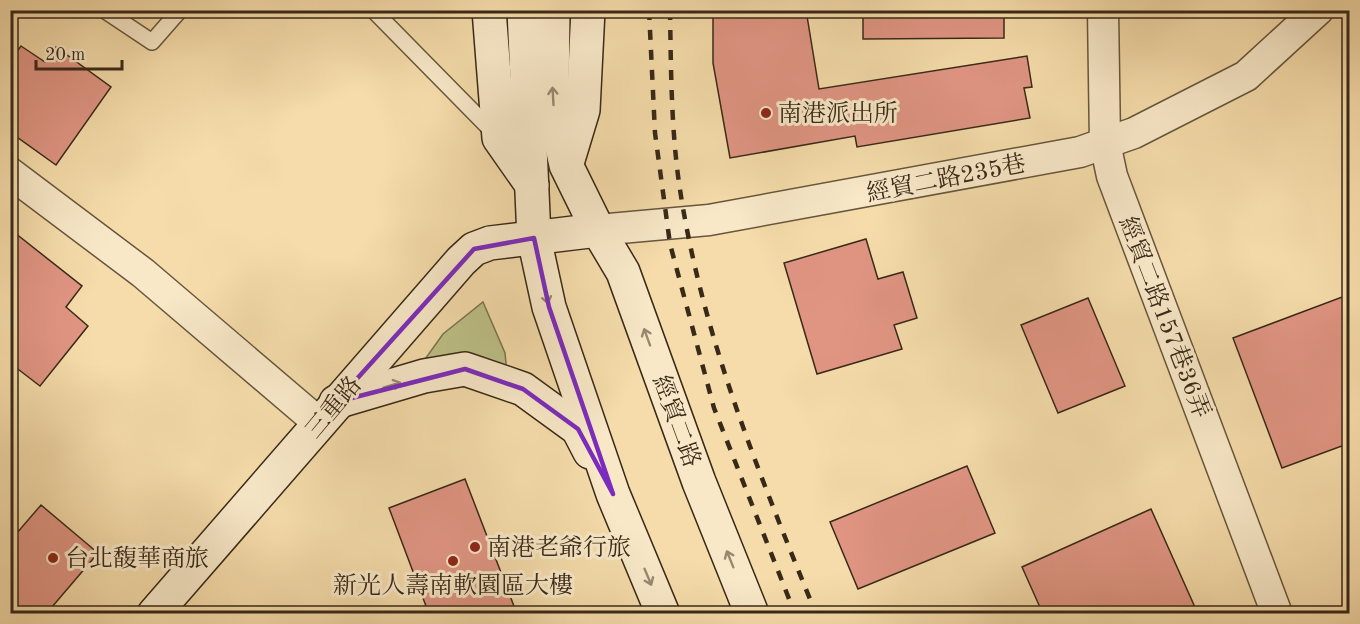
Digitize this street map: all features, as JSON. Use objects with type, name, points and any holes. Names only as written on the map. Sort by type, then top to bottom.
[{"type":"street","points":[[489,10],[499,138],[532,185]]},
{"type":"street","points":[[524,10],[534,238],[549,307],[613,494],[663,614]]},
{"type":"street","name":"經貿二路","points":[[553,10],[552,101],[566,165],[598,230],[623,272],[699,482],[752,614]]},
{"type":"street","points":[[566,165],[583,110],[588,10]]},
{"type":"street","name":"經貿二路157巷36弄","points":[[1103,10],[1105,143],[1112,176],[1276,614]]},
{"type":"street","name":"經貿二路235巷","points":[[534,238],[709,220],[1080,152],[1134,133],[1246,76],[1318,10]]},
{"type":"street","points":[[10,173],[327,413],[424,376],[465,369],[523,389],[578,429],[613,494]]},
{"type":"street","name":"三重路","points":[[154,614],[461,261],[474,249],[490,243],[534,238]]},
{"type":"lane","points":[[104,10],[152,42],[180,10]]},
{"type":"lane","points":[[373,10],[499,138]]},
{"type":"highlighted area","points":[[534,238],[549,307],[613,494],[578,429],[523,389],[465,369],[336,402],[474,249]]},
{"type":"green space","points":[[483,302],[505,353],[508,384],[423,362],[443,334]]},
{"type":"building","points":[[713,10],[806,10],[819,89],[1027,56],[1032,87],[1024,88],[1030,118],[857,147],[855,136],[730,158],[713,63]]},
{"type":"building","points":[[863,10],[1004,10],[1004,38],[863,39]]},
{"type":"building","points":[[21,46],[45,62],[56,47],[111,87],[56,165],[10,132],[10,61]]},
{"type":"building","points":[[10,229],[82,286],[66,307],[88,326],[40,386],[10,363]]},
{"type":"building","points":[[866,239],[878,279],[903,272],[917,318],[894,325],[902,349],[817,374],[784,263]]},
{"type":"building","points":[[1350,294],[1350,443],[1282,468],[1233,338]]},
{"type":"building","points":[[1088,298],[1125,386],[1058,413],[1021,325]]},
{"type":"building","points":[[967,466],[995,533],[858,589],[830,522]]},
{"type":"building","name":"新光人壽南軟園區大樓","points":[[465,479],[517,614],[429,614],[389,508]]},
{"type":"building","name":"台北馥華商旅","points":[[41,505],[98,553],[46,614],[10,614],[10,541]]},
{"type":"building","points":[[1151,509],[1198,614],[1043,614],[1022,567]]},
{"type":"railway","points":[[649,10],[655,133],[670,244],[714,408],[795,614]]},
{"type":"railway","points":[[670,10],[676,162],[689,239],[702,294],[734,402],[816,614]]},
{"type":"place","name":"南港派出所","points":[[766,113]]},
{"type":"place","name":"南港老爺行旅","points":[[475,547]]},
{"type":"place","name":"台北馥華商旅","points":[[53,558]]},
{"type":"place","name":"新光人壽南軟園區大樓","points":[[453,561]]}]
